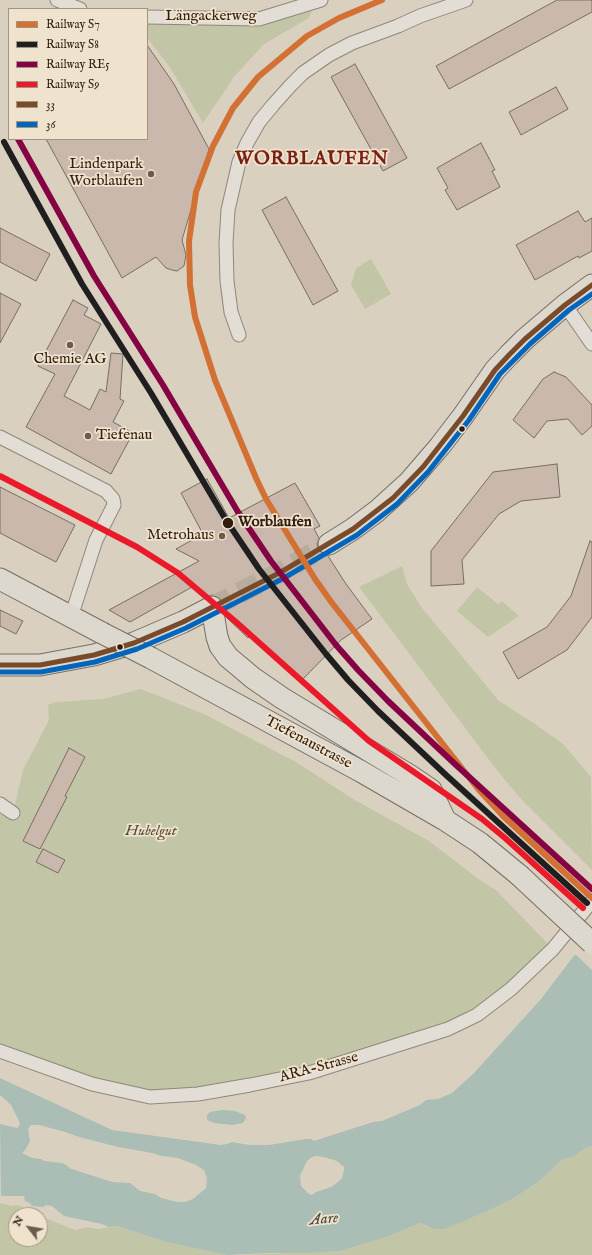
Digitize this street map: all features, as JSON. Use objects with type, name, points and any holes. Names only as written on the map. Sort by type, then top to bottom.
[{"type":"main road","points":[[329,544],[353,529],[381,508],[409,482],[440,446],[495,370],[525,339],[565,304],[592,285]]},
{"type":"main road","name":"Tiefenaustrasse","points":[[0,579],[151,658],[362,772],[445,820],[480,843],[499,858],[592,943]]},
{"type":"main road","points":[[0,665],[40,664],[94,655],[134,643],[183,622],[212,607],[217,637],[220,646],[228,657],[253,678],[282,698],[409,775],[431,790],[445,820]]},
{"type":"street","points":[[57,0],[77,8]]},
{"type":"street","name":"Längackerweg","points":[[148,17],[258,19],[321,0]]},
{"type":"street","points":[[239,335],[231,312],[227,281],[226,244],[228,210],[239,162],[247,143],[259,122],[291,85],[308,70],[329,55],[352,43],[420,16],[466,0]]},
{"type":"street","points":[[565,304],[592,344]]},
{"type":"street","points":[[0,436],[106,492],[113,499],[114,506],[96,540],[71,617]]},
{"type":"street","points":[[0,804],[13,813]]},
{"type":"street","name":"ARA-Strasse","points":[[0,1051],[92,1084],[150,1097],[198,1094],[250,1086],[309,1073],[448,1029],[477,1015],[511,989],[553,949],[592,901]]},
{"type":"green space","points":[[314,3],[309,18],[264,44],[234,77],[203,123],[169,66],[148,39],[148,17],[258,19]]},
{"type":"green space","points":[[371,259],[391,294],[365,309],[351,285],[356,268]]},
{"type":"green space","points":[[402,566],[407,584],[422,608],[499,701],[563,744],[591,777],[592,870],[521,799],[499,773],[359,587]]},
{"type":"green space","points":[[477,587],[498,604],[502,601],[519,616],[488,637],[457,611]]},
{"type":"green space","name":"Hubelgut","points":[[141,689],[204,714],[296,762],[353,799],[429,841],[480,880],[496,890],[553,949],[487,1008],[330,1067],[150,1097],[0,1051],[0,804],[13,813],[23,770],[49,720],[48,705],[56,702],[103,699]]},
{"type":"green space","points":[[592,1146],[592,1255],[240,1255],[340,1251],[387,1237],[420,1223],[426,1226],[445,1229],[514,1198],[538,1182],[563,1159],[573,1157],[587,1147]]},
{"type":"green space","points":[[0,1203],[12,1206],[18,1205],[22,1207],[8,1207],[8,1247],[48,1247],[48,1219],[75,1230],[87,1227],[98,1229],[117,1226],[166,1242],[227,1255],[0,1255]]},
{"type":"water","name":"Aare","points":[[592,938],[592,1146],[587,1147],[573,1157],[563,1159],[538,1182],[514,1198],[445,1229],[435,1229],[420,1223],[387,1237],[340,1251],[227,1255],[166,1242],[117,1226],[108,1227],[102,1224],[64,1216],[52,1206],[32,1206],[30,1203],[25,1201],[24,1196],[1,1196],[0,1124],[17,1128],[20,1123],[11,1105],[0,1095],[0,1078],[112,1130],[221,1145],[232,1142],[249,1145],[269,1145],[306,1139],[311,1139],[314,1141],[373,1122],[382,1121],[420,1105],[426,1100],[438,1099],[452,1093],[474,1073],[541,999],[573,957]],"holes":[[[31,1125],[39,1125],[118,1147],[178,1158],[204,1170],[207,1178],[206,1188],[193,1199],[185,1202],[177,1202],[161,1198],[155,1194],[140,1191],[130,1183],[112,1182],[69,1168],[62,1163],[32,1158],[22,1153],[30,1141],[28,1129]],[[312,1157],[324,1157],[337,1161],[344,1167],[342,1178],[331,1187],[316,1192],[312,1195],[309,1194],[301,1186],[300,1176],[307,1161]]]},
{"type":"water","points":[[222,1110],[235,1111],[245,1115],[246,1118],[243,1123],[233,1125],[214,1123],[207,1120],[207,1115],[210,1112]]},
{"type":"pier","points":[[592,936],[592,970],[574,953]]},
{"type":"building","points":[[557,0],[592,0],[592,12],[449,89],[436,66]]},
{"type":"building","points":[[148,46],[174,84],[209,149],[207,157],[210,162],[204,166],[182,240],[186,255],[184,266],[177,271],[172,270],[166,268],[156,257],[122,278],[47,140],[148,140]]},
{"type":"building","points":[[355,64],[407,158],[383,171],[331,77]]},
{"type":"building","points":[[556,87],[568,109],[521,135],[509,112]]},
{"type":"building","points":[[481,143],[495,170],[492,171],[500,187],[457,210],[445,190],[448,188],[437,168]]},
{"type":"building","points":[[286,197],[338,291],[313,305],[262,210]]},
{"type":"building","points":[[578,211],[585,222],[592,218],[592,251],[579,258],[578,256],[535,280],[516,245]]},
{"type":"building","points":[[0,228],[50,254],[36,281],[0,262]]},
{"type":"building","points":[[0,293],[21,304],[0,343]]},
{"type":"building","points":[[73,300],[88,308],[84,315],[101,324],[64,396],[90,410],[100,389],[106,392],[111,353],[123,354],[120,399],[124,401],[113,422],[133,433],[111,474],[26,427],[55,374],[38,366]]},
{"type":"building","points":[[554,372],[566,377],[592,405],[592,426],[582,435],[568,419],[547,421],[534,438],[513,420],[543,379]]},
{"type":"building","points":[[557,464],[560,497],[521,501],[499,514],[462,560],[464,584],[431,586],[431,551],[493,472]]},
{"type":"building","points":[[207,479],[229,518],[295,483],[320,526],[314,529],[319,538],[317,544],[319,550],[328,556],[346,584],[372,619],[341,640],[301,681],[251,635],[248,638],[226,617],[224,605],[218,596],[212,595],[204,598],[192,587],[130,622],[109,610],[199,561],[176,549],[203,534],[181,493]]},
{"type":"building","points":[[0,487],[75,525],[56,562],[0,533]]},
{"type":"building","points":[[590,541],[592,542],[592,617],[567,650],[518,679],[503,652],[547,627],[571,596]]},
{"type":"building","points":[[0,610],[23,621],[16,634],[0,626]]},
{"type":"building","points":[[69,748],[85,757],[65,796],[67,797],[40,849],[23,841]]},
{"type":"building","points":[[43,849],[65,860],[58,873],[36,862]]},
{"type":"tunnel","points":[[212,607],[281,572],[329,544]]},
{"type":"rail line","name":"S7","points":[[382,0],[339,18],[307,36],[258,77],[233,108],[213,146],[196,192],[189,241],[190,285],[195,317],[215,380],[256,478],[266,499],[315,579],[332,603],[479,790],[504,817],[592,898]]},
{"type":"rail line","name":"RE5","points":[[19,140],[94,276],[163,385],[238,512],[271,561],[336,645],[388,701],[592,889]]},
{"type":"rail line","name":"S8","points":[[4,142],[82,284],[151,393],[226,520],[259,569],[326,654],[348,680],[378,711],[587,903]]},
{"type":"rail line","name":"S9","points":[[0,476],[137,547],[178,573],[236,622],[369,741],[482,819],[583,908]]},
{"type":"transit line","name":"33","points":[[0,665],[40,665],[94,655],[134,643],[183,622],[281,572],[353,529],[393,498],[423,467],[463,416],[495,370],[509,355],[525,339],[565,305],[592,285]]},
{"type":"transit line","name":"36","points":[[0,672],[41,672],[95,662],[137,649],[186,628],[284,578],[357,535],[397,504],[428,472],[469,420],[500,374],[530,344],[569,310],[592,294]]},
{"type":"place","name":"Lindenpark Worblaufen","points":[[151,174]]},
{"type":"place","name":"Chemie AG","points":[[70,345]]},
{"type":"place","name":"Tiefenau","points":[[88,436]]},
{"type":"place","name":"Worblaufen","points":[[228,523]]},
{"type":"place","name":"Metrohaus","points":[[222,536]]},
{"type":"district","name":"WORBLAUFEN","points":[[312,160]]}]
